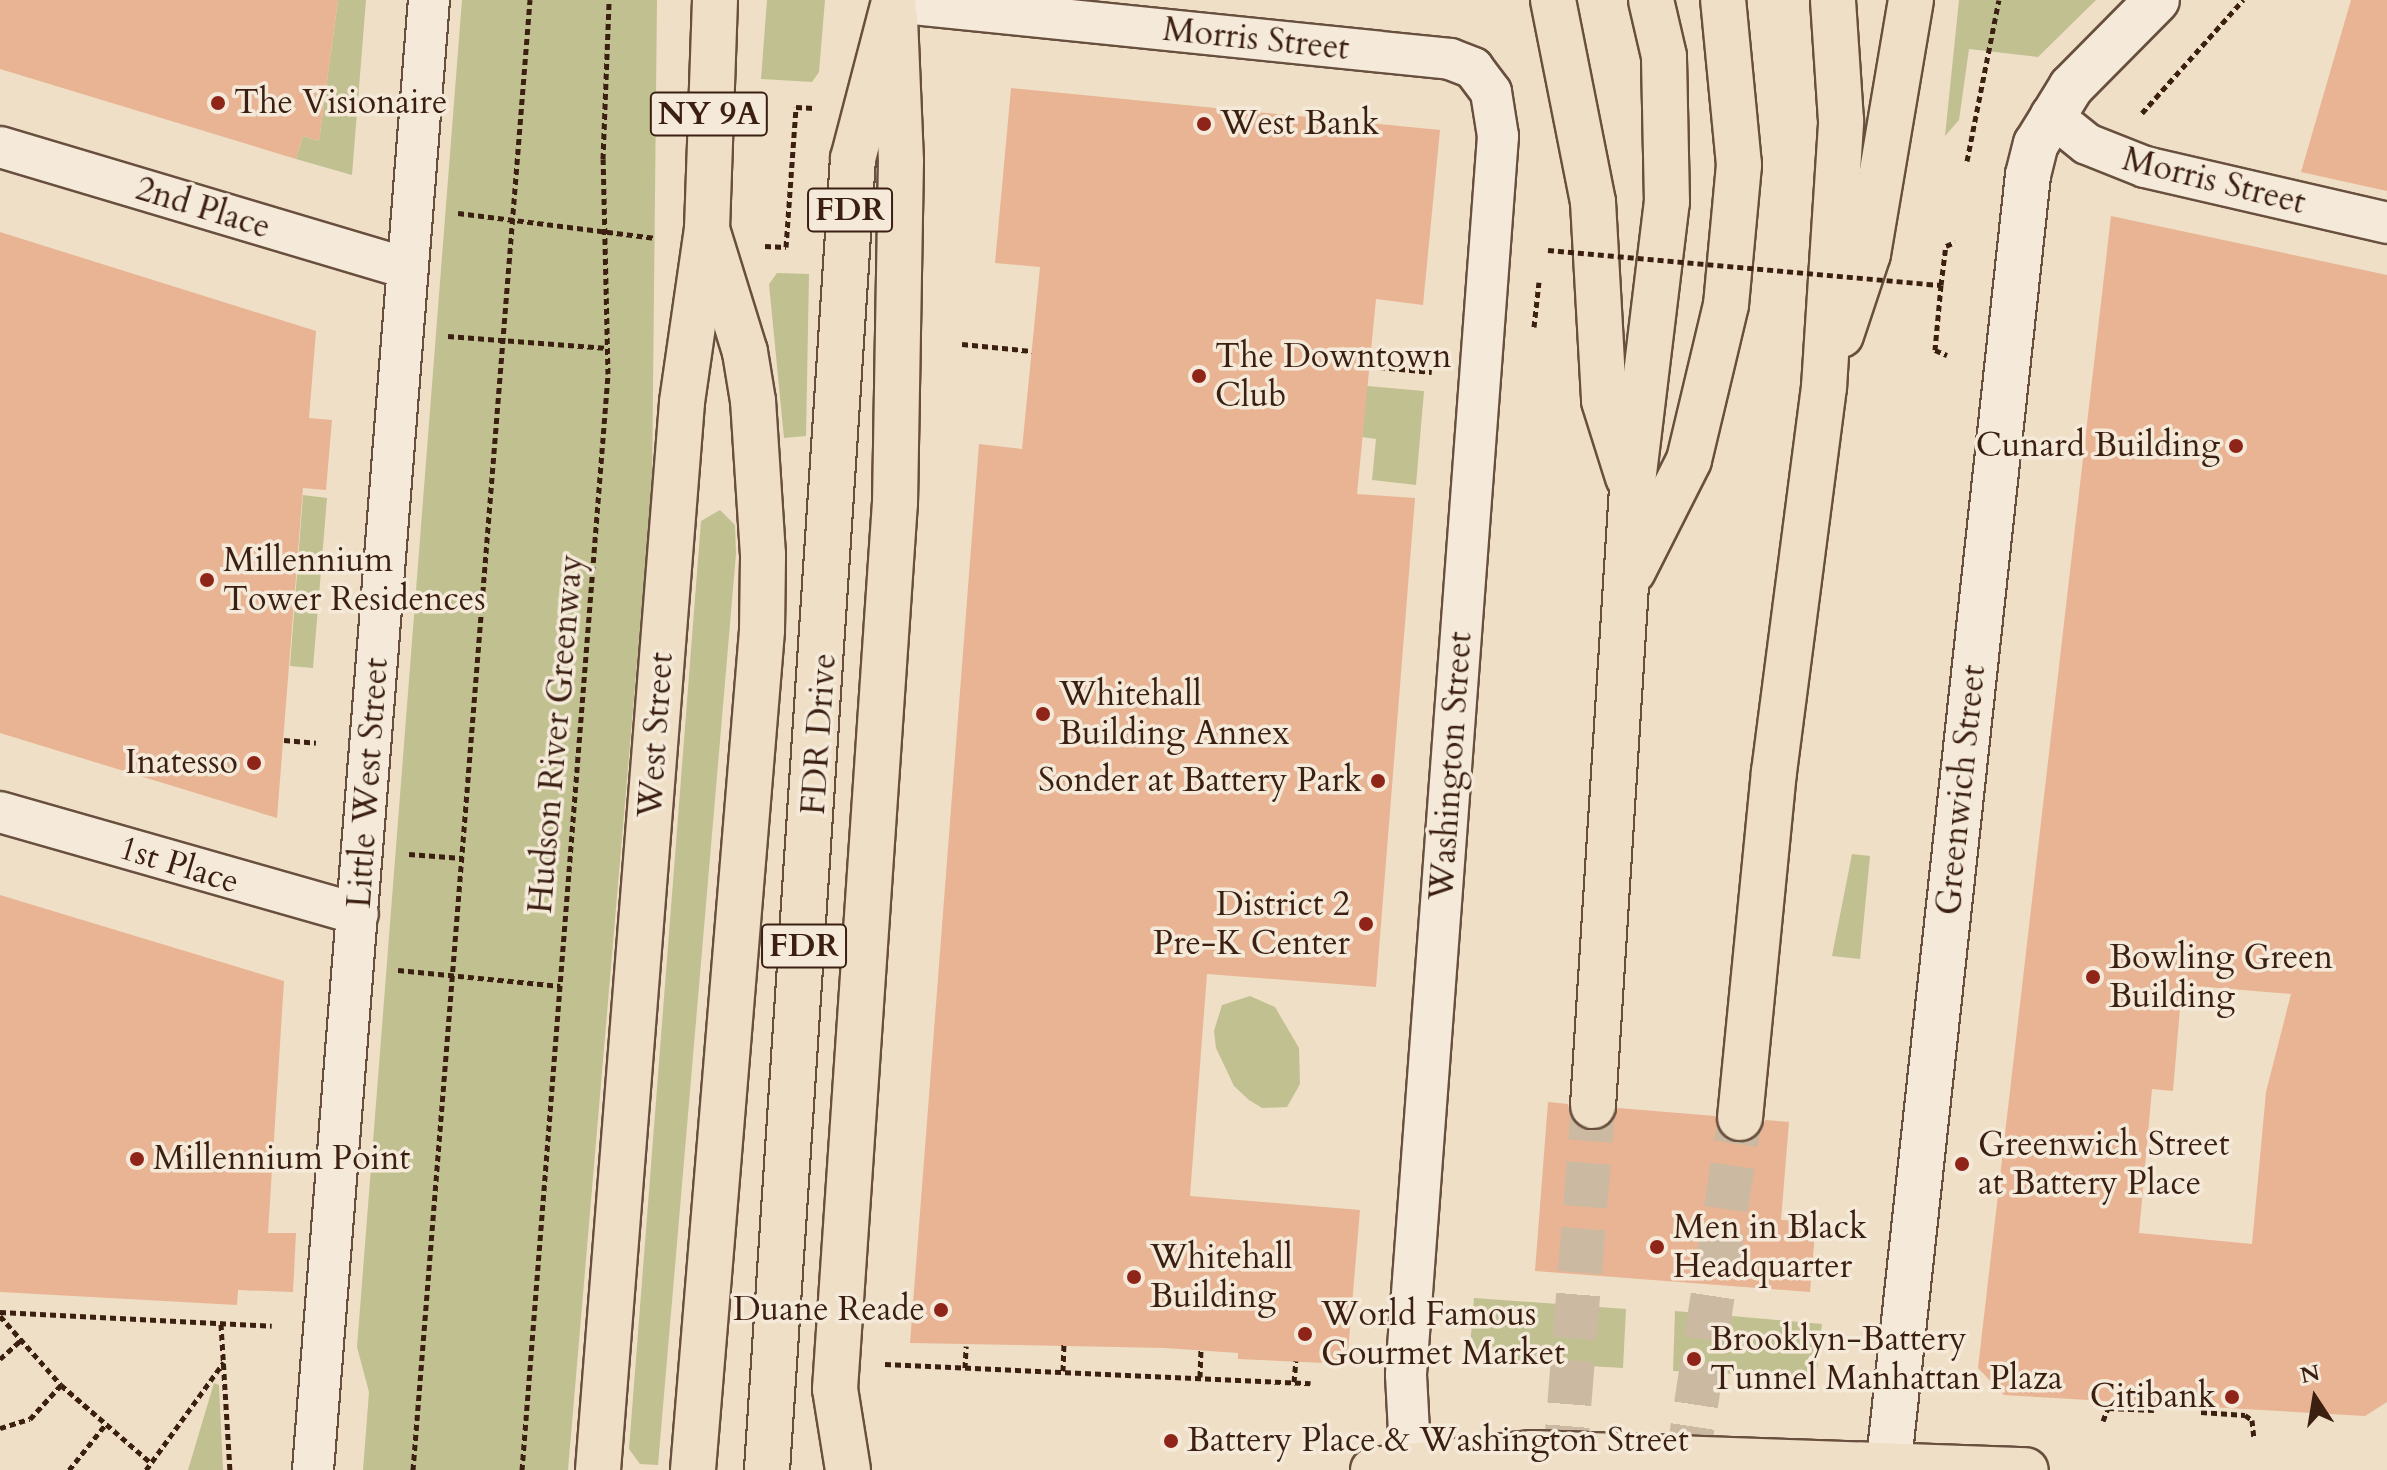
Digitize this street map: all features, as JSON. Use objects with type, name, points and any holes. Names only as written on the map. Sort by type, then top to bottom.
[{"type":"main road","name":"West Street","points":[[600,1466],[682,402],[707,229],[715,0]]},
{"type":"main road","points":[[1553,0],[1593,202],[1604,401],[1632,490]]},
{"type":"main road","points":[[1593,1106],[1632,490],[1667,202],[1664,56],[1651,0]]},
{"type":"main road","points":[[1627,580],[1689,460],[1726,305],[1739,165],[1723,0]]},
{"type":"main road","points":[[1740,1118],[1774,772],[1824,387],[1842,98],[1833,0]]},
{"type":"main road","points":[[1824,387],[1868,254],[1911,0]]},
{"type":"main road","points":[[2051,115],[2157,0]]},
{"type":"main road","name":"FDR Drive","points":[[767,1470],[853,159],[894,1]]},
{"type":"main road","points":[[845,1468],[835,1389],[896,489],[901,161],[894,1]]},
{"type":"main road","name":"Greenwich Street","points":[[1888,1468],[2028,175],[2051,115]]},
{"type":"main road","name":"FDR Drive","points":[[693,1470],[762,630],[763,555],[749,376],[707,229]]},
{"type":"main road","points":[[1398,1468],[1532,1453],[1611,1453],[1888,1468],[2026,1470]]},
{"type":"street","name":"Little West Street","points":[[313,1470],[429,0]]},
{"type":"street","name":"Morris Street","points":[[894,1],[1450,59],[1473,68]]},
{"type":"street","name":"Washington Street","points":[[1398,1468],[1498,136],[1491,92],[1473,68]]},
{"type":"street","name":"Morris Street","points":[[2051,115],[2087,144],[2145,167],[2387,223]]},
{"type":"street","name":"2nd Place","points":[[0,147],[407,268]]},
{"type":"street","name":"1st Place","points":[[0,812],[358,914]]},
{"type":"path","points":[[413,1470],[530,0]]},
{"type":"path","name":"Hudson River Greenway","points":[[522,1470],[608,348],[605,232],[609,0]]},
{"type":"path","points":[[1967,161],[1999,0]]},
{"type":"path","points":[[2134,124],[2243,0]]},
{"type":"path","points":[[765,246],[786,247],[796,107],[818,108]]},
{"type":"path","points":[[445,211],[655,238]]},
{"type":"path","points":[[1947,355],[1935,350],[1946,246],[1955,242]]},
{"type":"path","points":[[1548,250],[1941,285]]},
{"type":"path","points":[[435,335],[608,348]]},
{"type":"path","points":[[962,344],[1032,351]]},
{"type":"path","points":[[1369,366],[1435,372]]},
{"type":"path","points":[[284,740],[316,743]]},
{"type":"path","points":[[396,853],[462,858]]},
{"type":"path","points":[[386,968],[560,986]]},
{"type":"path","points":[[0,1314],[272,1326]]},
{"type":"path","points":[[0,1314],[20,1341],[61,1385],[151,1463]]},
{"type":"path","points":[[221,1324],[230,1470]]},
{"type":"path","points":[[0,1359],[20,1341]]},
{"type":"path","points":[[1063,1371],[1064,1344]]},
{"type":"path","points":[[965,1368],[966,1346]]},
{"type":"path","points":[[1200,1377],[1201,1350]]},
{"type":"path","points":[[1294,1382],[1296,1361]]},
{"type":"path","points":[[146,1470],[224,1362]]},
{"type":"path","points":[[880,1364],[1311,1383]]},
{"type":"path","points":[[0,1428],[30,1419],[61,1385]]},
{"type":"path","points":[[2103,1421],[2108,1408],[2154,1410]]},
{"type":"path","points":[[2201,1412],[2245,1415],[2252,1420],[2254,1438]]},
{"type":"path","points":[[69,1470],[105,1425]]},
{"type":"shaded area","points":[[338,0],[366,0],[352,175],[296,159],[303,136],[319,141]]},
{"type":"shaded area","points":[[462,0],[657,0],[652,487],[568,1470],[363,1470],[369,1392],[357,1347]]},
{"type":"shaded area","points":[[767,0],[825,0],[819,72],[812,82],[761,79]]},
{"type":"shaded area","points":[[1959,0],[2096,0],[2038,57],[1969,49],[1959,120],[1945,136]]},
{"type":"shaded area","points":[[777,273],[809,274],[806,436],[784,438],[769,284]]},
{"type":"shaded area","points":[[1367,386],[1424,391],[1416,485],[1372,480],[1376,439],[1362,437]]},
{"type":"shaded area","points":[[303,495],[327,498],[313,668],[290,666]]},
{"type":"shaded area","points":[[720,510],[735,525],[736,554],[658,1465],[640,1464],[629,1449],[701,521]]},
{"type":"shaded area","points":[[1852,854],[1870,856],[1860,959],[1832,956]]},
{"type":"shaded area","points":[[1250,996],[1275,1007],[1299,1048],[1300,1084],[1287,1107],[1262,1108],[1249,1100],[1234,1086],[1216,1048],[1214,1031],[1222,1005]]},
{"type":"shaded area","points":[[1474,1298],[1626,1309],[1623,1368],[1469,1359]]},
{"type":"shaded area","points":[[1675,1311],[1822,1324],[1816,1378],[1673,1371]]},
{"type":"shaded area","points":[[214,1383],[219,1385],[223,1470],[188,1470]]},
{"type":"building","name":"The Visionaire","points":[[0,0],[338,0],[319,141],[303,136],[296,159],[0,69]]},
{"type":"building","points":[[2351,0],[2387,0],[2387,191],[2301,172]]},
{"type":"building","points":[[1011,88],[1440,130],[1423,305],[1376,299],[1357,494],[1415,498],[1376,987],[1207,974],[1190,1196],[1360,1210],[1347,1364],[1238,1359],[1238,1353],[1165,1348],[910,1343],[979,444],[1022,449],[1040,267],[995,263]]},
{"type":"building","points":[[2111,216],[2387,275],[2387,1402],[2365,1416],[2004,1395],[1978,1368]],"holes":[[[2182,985],[2291,994],[2266,1092],[2252,1244],[2139,1233],[2152,1089],[2173,1091]]]},
{"type":"building","points":[[0,232],[316,331],[309,418],[332,420],[326,490],[303,488],[277,818],[0,733]]},
{"type":"building","name":"Millennium Point","points":[[0,895],[284,981],[268,1233],[296,1233],[293,1292],[238,1290],[237,1305],[0,1292]]},
{"type":"building","points":[[1548,1102],[1568,1104],[1571,1118],[1591,1131],[1605,1128],[1618,1108],[1715,1116],[1725,1138],[1738,1143],[1760,1133],[1765,1120],[1789,1122],[1781,1220],[1816,1222],[1810,1292],[1535,1271]]},
{"type":"tunnel","points":[[1564,1470],[1593,1106]]},
{"type":"tunnel","points":[[1686,1470],[1740,1118]]},
{"type":"place","name":"The Visionaire","points":[[218,103]]},
{"type":"place","name":"West Bank","points":[[1204,124]]},
{"type":"place","name":"The Downtown Club","points":[[1199,376]]},
{"type":"place","name":"Cunard Building","points":[[2236,446]]},
{"type":"place","name":"Millennium Tower Residences","points":[[207,580]]},
{"type":"place","name":"Whitehall Building Annex","points":[[1043,714]]},
{"type":"place","name":"Inatesso","points":[[254,763]]},
{"type":"place","name":"Sonder at Battery Park","points":[[1378,781]]},
{"type":"place","name":"District 2 Pre-K Center","points":[[1366,924]]},
{"type":"place","name":"Bowling Green Building","points":[[2093,977]]},
{"type":"place","name":"Millennium Point","points":[[137,1159]]},
{"type":"place","name":"Greenwich Street at Battery Place","points":[[1962,1164]]},
{"type":"place","name":"Men in Black Headquarter","points":[[1657,1247]]},
{"type":"place","name":"Whitehall Building","points":[[1134,1277]]},
{"type":"place","name":"Duane Reade","points":[[941,1310]]},
{"type":"place","name":"World Famous Gourmet Market","points":[[1305,1334]]},
{"type":"place","name":"Brooklyn-Battery Tunnel Manhattan Plaza","points":[[1694,1359]]},
{"type":"place","name":"Citibank","points":[[2232,1397]]},
{"type":"place","name":"Battery Place & Washington Street","points":[[1171,1441]]}]
